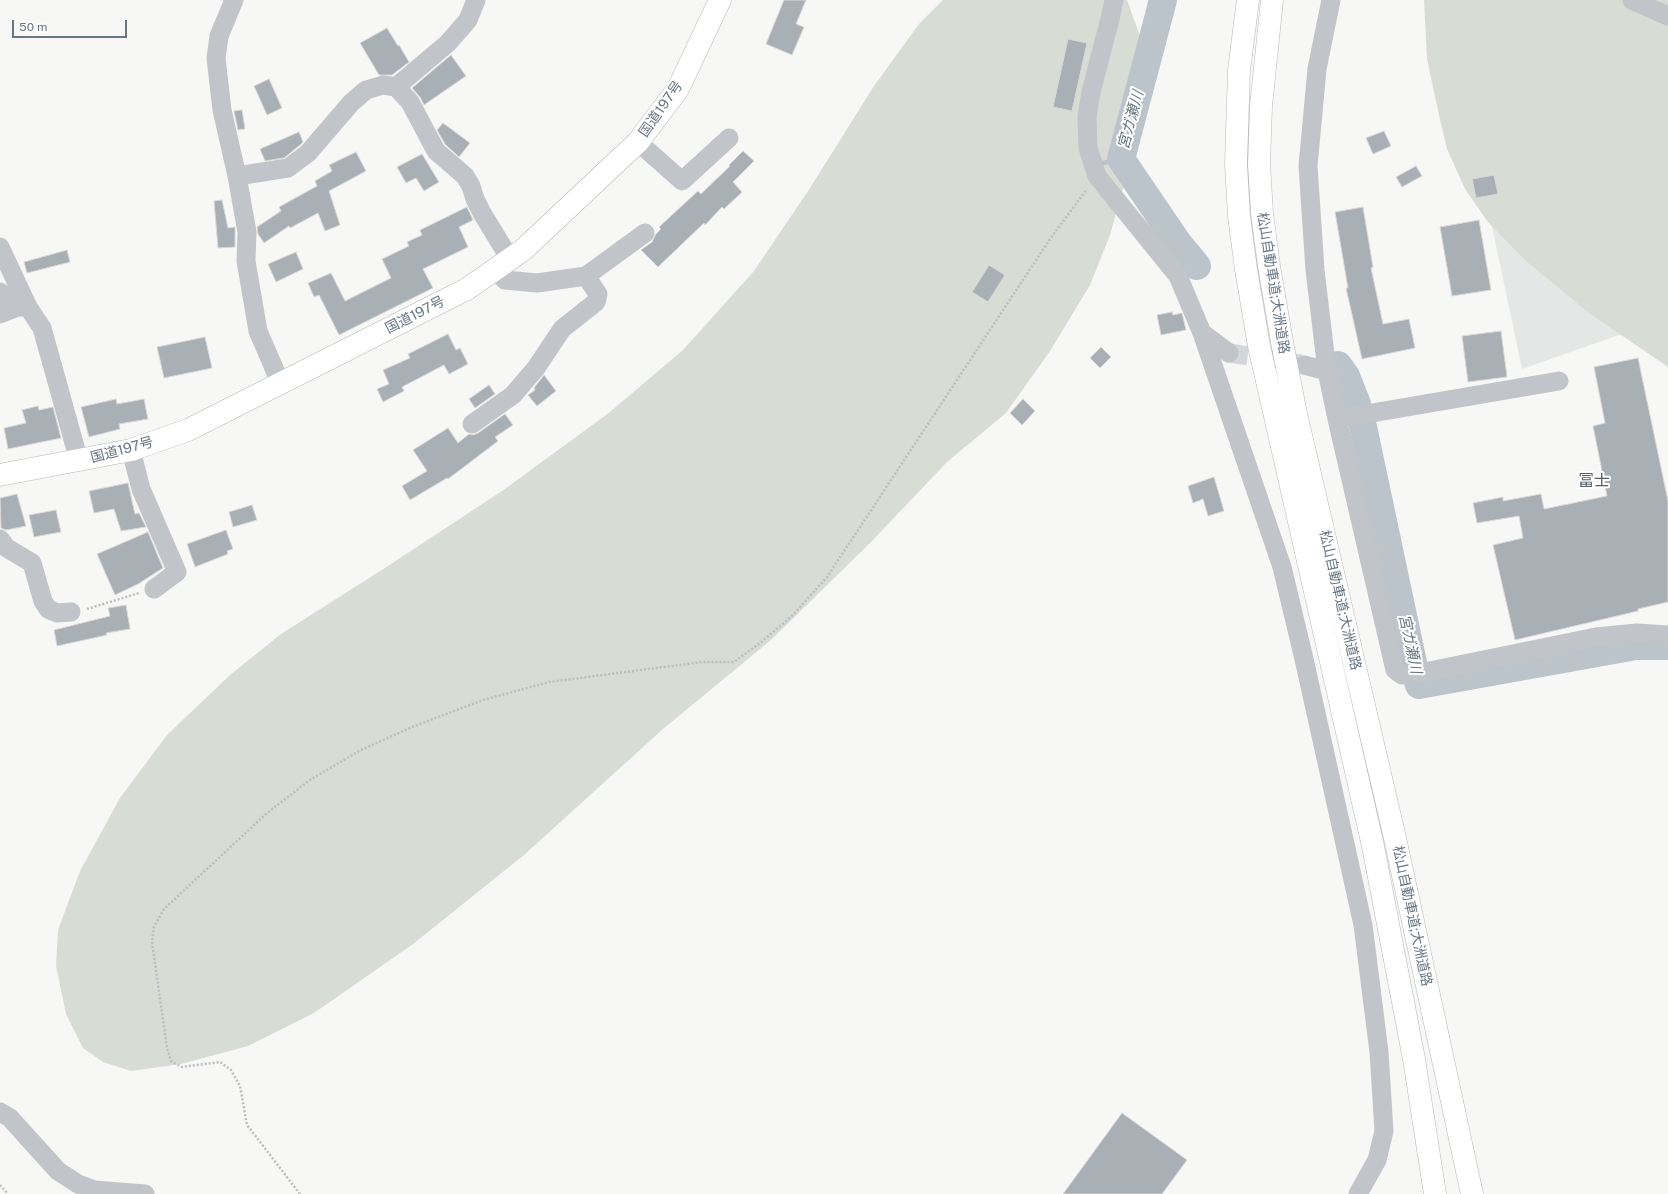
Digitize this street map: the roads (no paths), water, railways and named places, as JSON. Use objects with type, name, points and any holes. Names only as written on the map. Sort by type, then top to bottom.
[{"type":"highway","name":"国道197号","points":[[0,475],[131,450],[188,430],[467,288],[523,250],[638,142],[678,89],[720,0]]},
{"type":"highway","name":"松山自動車道;大洲道路","points":[[1248,0],[1239,70],[1236,164],[1246,269],[1259,346],[1373,846],[1414,1059],[1435,1194]]},
{"type":"highway","name":"松山自動車道;大洲道路","points":[[1272,0],[1261,106],[1259,164],[1262,213],[1269,266],[1296,414],[1395,838],[1472,1194]]},
{"type":"highway","points":[[1264,70],[1282,0]]},
{"type":"street","points":[[234,0],[219,36],[216,58],[222,110],[237,176],[247,232],[246,261],[258,331],[280,382]]},
{"type":"street","points":[[396,87],[448,43],[468,20],[476,0]]},
{"type":"street","points":[[1114,0],[1091,92],[1087,117],[1088,148],[1097,176],[1178,276],[1202,333],[1282,567],[1304,658],[1363,925],[1379,1052],[1384,1131],[1377,1160],[1358,1194]]},
{"type":"street","points":[[1331,0],[1317,69],[1308,166],[1315,270],[1327,371],[1395,670],[1402,675],[1415,674],[1596,637],[1637,634],[1668,635]]},
{"type":"street","points":[[1632,0],[1668,16]]},
{"type":"street","points":[[237,176],[288,168],[308,153],[351,104],[366,90],[383,84],[396,87],[410,102],[436,150],[465,176],[472,186],[475,199],[502,264],[505,280],[537,283],[586,276],[644,234]]},
{"type":"street","points":[[638,142],[682,181],[729,138]]},
{"type":"street","points":[[0,247],[23,307]]},
{"type":"street","points":[[472,424],[513,395],[536,368],[562,329],[596,302],[598,294],[586,276]]},
{"type":"street","points":[[0,292],[23,307],[42,328],[79,461]]},
{"type":"street","points":[[0,314],[23,307]]},
{"type":"street","points":[[1202,333],[1229,353]]},
{"type":"street","points":[[1304,365],[1327,371]]},
{"type":"street","points":[[1337,420],[1559,381]]},
{"type":"street","points":[[131,450],[141,489],[177,572],[154,589]]},
{"type":"street","points":[[2,547],[32,563],[43,601],[48,609],[57,613],[70,612]]},
{"type":"street","points":[[0,1112],[10,1118],[58,1171],[78,1184],[94,1190],[145,1194]]},
{"type":"waterway","name":"宮ガ瀬川","points":[[1163,0],[1121,159],[1178,243],[1197,266]]},
{"type":"waterway","points":[[1098,164],[1121,159]]},
{"type":"waterway","name":"宮ガ瀬川","points":[[1338,365],[1346,376],[1357,404]]},
{"type":"waterway","name":"宮ガ瀬川","points":[[1363,427],[1419,685],[1636,646],[1668,646]]},
{"type":"tunnel","points":[[1229,353],[1301,364]]},
{"type":"district","name":"冨士","points":[[1594,481]]}]
